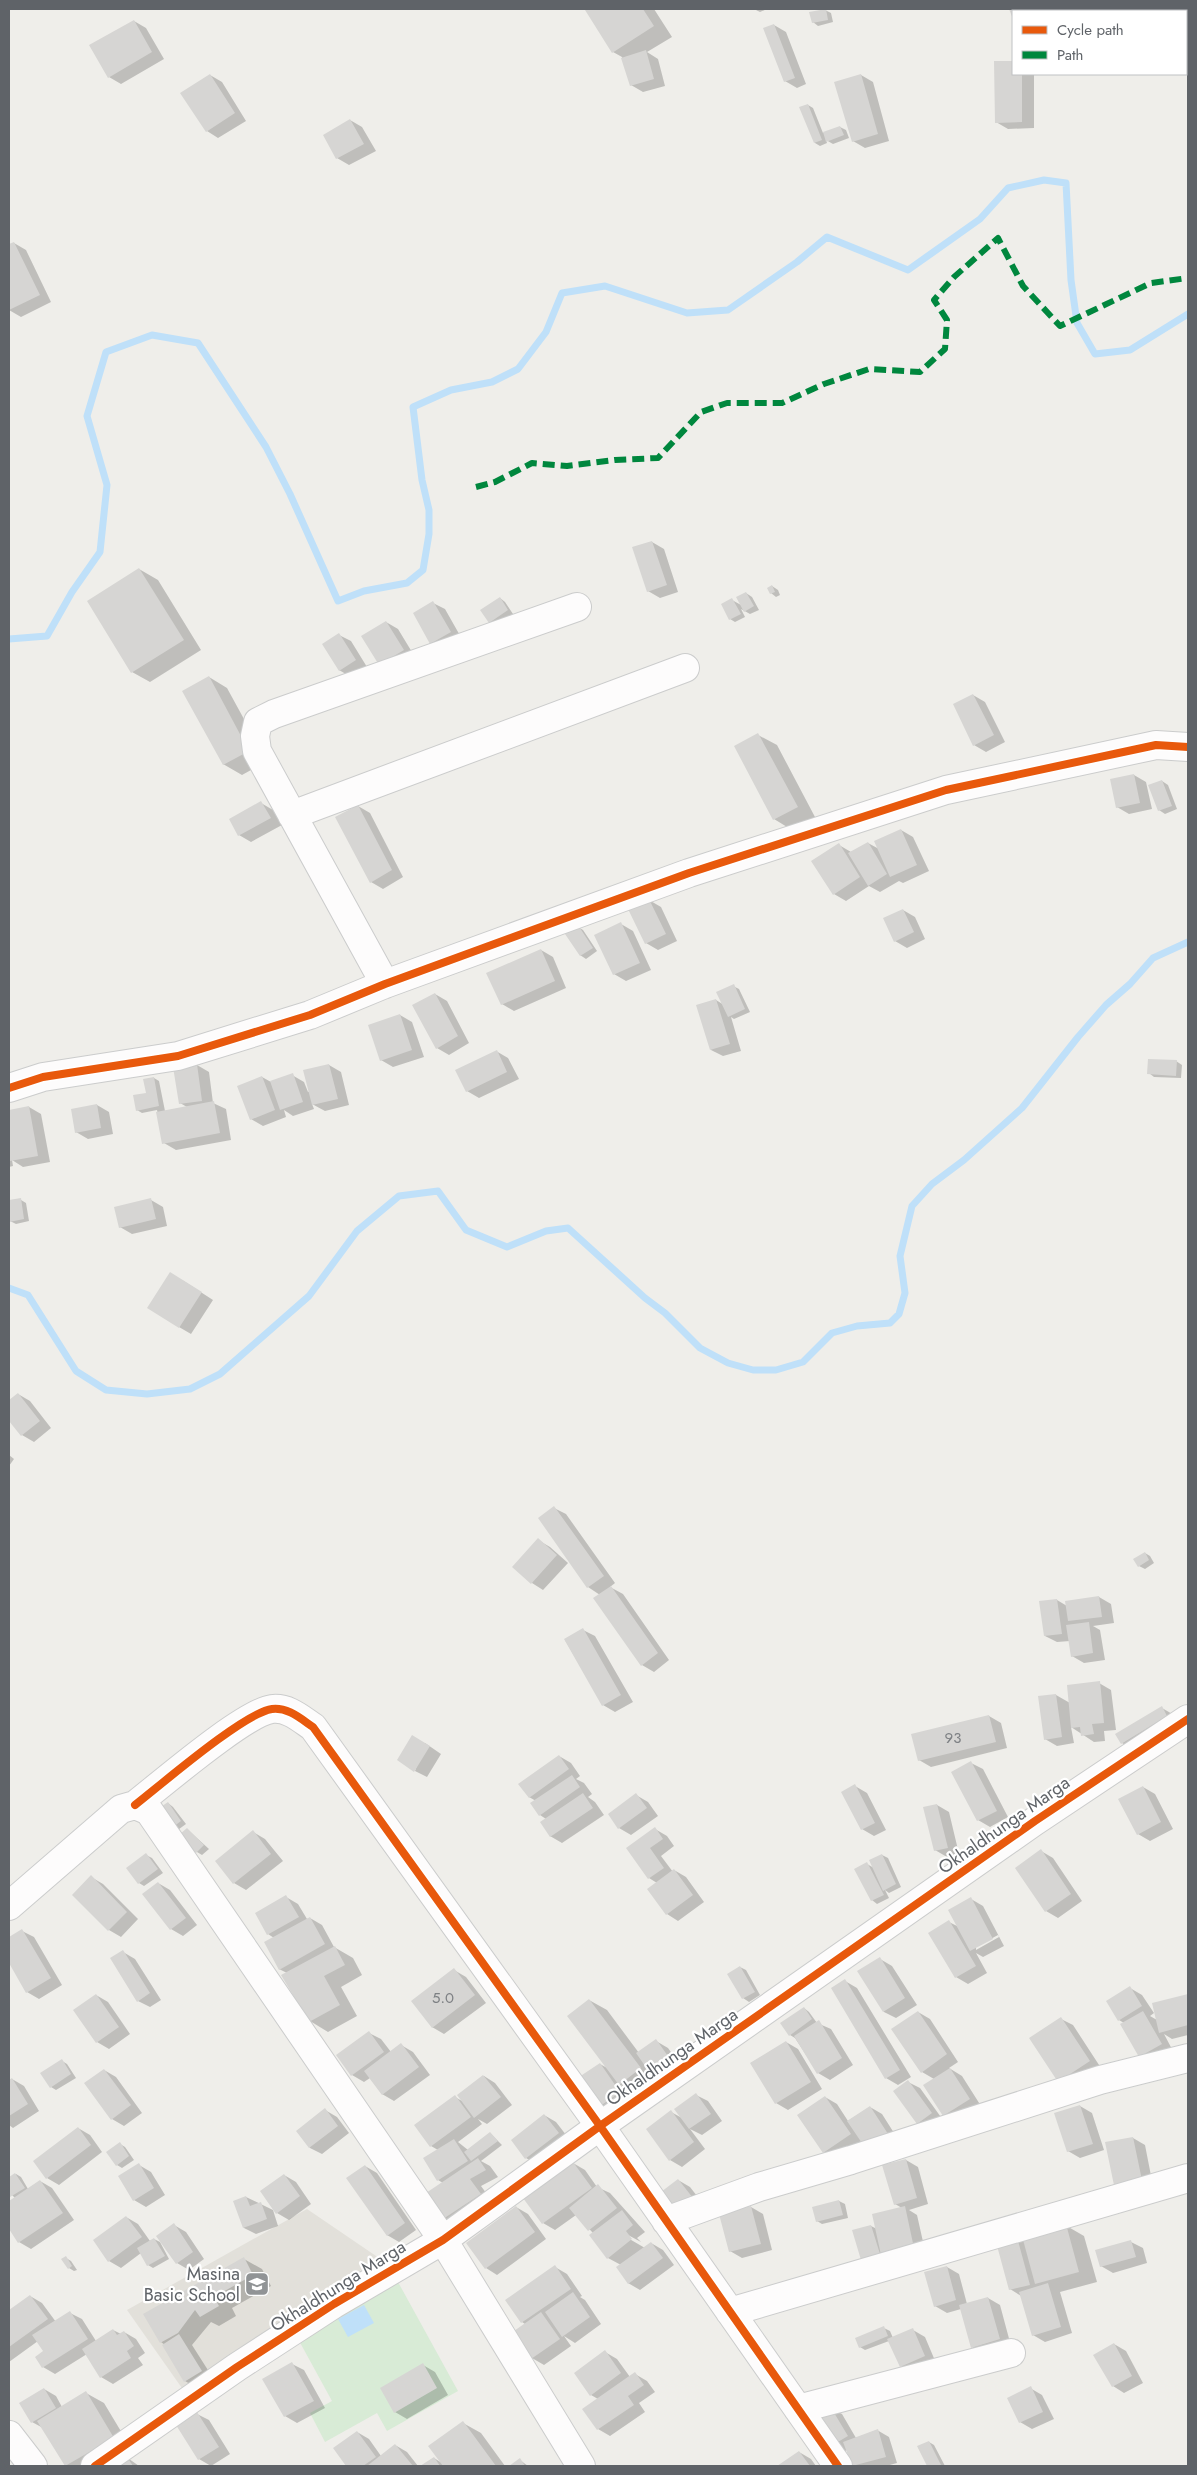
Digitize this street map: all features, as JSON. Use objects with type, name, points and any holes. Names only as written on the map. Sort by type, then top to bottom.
[{"type":"street","points":[[385,984],[257,751],[255,736],[258,722],[274,714],[577,607]]},
{"type":"street","points":[[292,815],[685,668]]},
{"type":"street","points":[[9,1088],[43,1076],[178,1056],[310,1015],[385,984],[689,872],[946,790],[1156,745],[1188,747]]},
{"type":"street","points":[[9,1906],[121,1809],[135,1804],[249,1718],[273,1709],[291,1712],[313,1727],[600,2126],[838,2466]]},
{"type":"street","name":"Okhaldhunga Marga","points":[[95,2466],[237,2367],[334,2304],[443,2240],[600,2126],[1035,1821],[1188,1719]]},
{"type":"street","points":[[135,1804],[149,1811],[443,2240],[581,2466]]},
{"type":"street","points":[[666,2221],[759,2187],[851,2160],[1100,2080],[1188,2058]]},
{"type":"street","points":[[730,2312],[1188,2178]]},
{"type":"street","points":[[798,2409],[1011,2353]]},
{"type":"street","points":[[9,2435],[33,2466]]},
{"type":"shaded area","name":"Masina Basic School","points":[[307,2209],[379,2258],[184,2391],[127,2310]]},
{"type":"green space","points":[[398,2282],[458,2391],[387,2431],[377,2413],[325,2442],[310,2413],[332,2401],[297,2337]]},
{"type":"water","points":[[364,2305],[374,2323],[348,2337],[338,2319]]},
{"type":"building","points":[[643,9],[654,26],[612,53],[585,10]]},
{"type":"building","points":[[826,9],[828,20],[812,23],[809,12]]},
{"type":"building","points":[[1009,9],[1036,10],[1012,10],[1012,16]]},
{"type":"building","points":[[134,20],[152,52],[108,78],[89,45]]},
{"type":"building","points":[[774,24],[795,78],[784,82],[763,28]]},
{"type":"building","points":[[646,50],[654,79],[630,86],[621,58]]},
{"type":"building","points":[[994,61],[1012,61],[1012,75],[1022,75],[1022,122],[995,123]]},
{"type":"building","points":[[210,74],[235,113],[206,132],[180,93]]},
{"type":"building","points":[[861,74],[878,134],[852,142],[834,82]]},
{"type":"building","points":[[808,104],[822,140],[814,143],[799,107]]},
{"type":"building","points":[[350,119],[364,144],[336,159],[323,135]]},
{"type":"building","points":[[840,126],[844,135],[826,142],[823,132]]},
{"type":"building","points":[[14,242],[40,295],[9,310],[9,244]]},
{"type":"building","points":[[652,541],[667,585],[647,592],[632,547]]},
{"type":"building","points":[[139,568],[184,640],[131,673],[87,601]]},
{"type":"building","points":[[772,585],[775,592],[770,594],[767,588]]},
{"type":"building","points":[[746,592],[754,606],[744,612],[736,597]]},
{"type":"building","points":[[500,597],[508,610],[489,623],[480,610]]},
{"type":"building","points":[[732,598],[741,614],[729,620],[721,604]]},
{"type":"building","points":[[433,601],[451,632],[430,644],[413,613]]},
{"type":"building","points":[[386,621],[404,650],[379,665],[361,636]]},
{"type":"building","points":[[339,633],[356,660],[339,671],[322,644]]},
{"type":"building","points":[[209,676],[249,751],[223,765],[182,691]]},
{"type":"building","points":[[973,694],[994,735],[973,746],[953,704]]},
{"type":"building","points":[[758,733],[798,807],[773,820],[734,746]]},
{"type":"building","points":[[1134,774],[1140,803],[1116,808],[1110,779]]},
{"type":"building","points":[[1162,780],[1172,806],[1158,811],[1148,785]]},
{"type":"building","points":[[261,801],[271,818],[238,836],[229,819]]},
{"type":"building","points":[[358,805],[392,870],[370,883],[335,817]]},
{"type":"building","points":[[901,829],[917,865],[890,877],[874,841]]},
{"type":"building","points":[[868,842],[887,874],[868,886],[848,853]]},
{"type":"building","points":[[839,843],[860,877],[833,895],[811,861]]},
{"type":"building","points":[[649,899],[666,934],[645,944],[628,909]]},
{"type":"building","points":[[903,909],[914,932],[894,942],[883,918]]},
{"type":"building","points":[[621,922],[640,963],[613,975],[594,935]]},
{"type":"building","points":[[578,925],[593,948],[580,956],[565,934]]},
{"type":"building","points":[[541,949],[555,981],[501,1005],[486,973]]},
{"type":"building","points":[[734,984],[745,1009],[728,1017],[716,992]]},
{"type":"building","points":[[435,993],[458,1036],[436,1049],[412,1005]]},
{"type":"building","points":[[716,999],[730,1044],[710,1050],[696,1005]]},
{"type":"building","points":[[400,1014],[412,1050],[380,1061],[368,1025]]},
{"type":"building","points":[[497,1050],[507,1072],[466,1092],[455,1070]]},
{"type":"building","points":[[1148,1059],[1177,1060],[1176,1076],[1147,1074]]},
{"type":"building","points":[[197,1064],[202,1101],[179,1104],[173,1067]]},
{"type":"building","points":[[329,1064],[338,1099],[312,1105],[303,1070]]},
{"type":"building","points":[[293,1073],[303,1102],[280,1110],[270,1081]]},
{"type":"building","points":[[262,1076],[275,1110],[250,1120],[237,1086]]},
{"type":"building","points":[[154,1077],[159,1106],[136,1111],[133,1095],[146,1093],[143,1079]]},
{"type":"building","points":[[214,1101],[220,1133],[162,1144],[156,1112]]},
{"type":"building","points":[[97,1104],[101,1128],[75,1133],[71,1109]]},
{"type":"building","points":[[29,1106],[38,1156],[10,1161],[9,1110]]},
{"type":"building","points":[[21,1198],[24,1219],[9,1222],[9,1200]]},
{"type":"building","points":[[151,1198],[156,1219],[119,1228],[114,1207]]},
{"type":"building","points":[[170,1272],[202,1292],[179,1328],[147,1308]]},
{"type":"building","points":[[18,1393],[40,1421],[21,1436],[9,1421],[9,1400]]},
{"type":"building","points":[[554,1506],[604,1576],[587,1588],[538,1518]]},
{"type":"building","points":[[538,1538],[557,1555],[531,1584],[512,1567]]},
{"type":"building","points":[[1145,1552],[1149,1560],[1138,1567],[1133,1559]]},
{"type":"building","points":[[611,1586],[658,1653],[641,1666],[593,1598]]},
{"type":"building","points":[[1099,1596],[1102,1617],[1068,1621],[1065,1601]]},
{"type":"building","points":[[1057,1599],[1062,1634],[1044,1636],[1039,1601]]},
{"type":"building","points":[[1089,1622],[1093,1653],[1071,1657],[1066,1625]]},
{"type":"building","points":[[583,1628],[621,1695],[602,1706],[564,1639]]},
{"type":"building","points":[[1100,1681],[1104,1723],[1092,1724],[1094,1734],[1081,1736],[1080,1727],[1071,1728],[1067,1685]]},
{"type":"building","points":[[1056,1694],[1062,1737],[1044,1740],[1038,1696]]},
{"type":"building","points":[[1162,1706],[1167,1716],[1121,1744],[1115,1734]]},
{"type":"building","points":[[989,1715],[996,1742],[918,1761],[911,1734]]},
{"type":"building","points":[[412,1735],[430,1746],[414,1772],[397,1760]]},
{"type":"building","points":[[559,1755],[569,1769],[529,1798],[518,1784]]},
{"type":"building","points":[[971,1761],[997,1811],[977,1821],[951,1772]]},
{"type":"building","points":[[572,1775],[580,1787],[539,1816],[530,1803]]},
{"type":"building","points":[[855,1784],[875,1823],[861,1830],[841,1792]]},
{"type":"building","points":[[1143,1786],[1161,1822],[1137,1835],[1118,1799]]},
{"type":"building","points":[[583,1793],[593,1808],[550,1837],[540,1822]]},
{"type":"building","points":[[636,1793],[647,1808],[618,1829],[608,1814]]},
{"type":"building","points":[[168,1802],[181,1821],[169,1830],[155,1811]]},
{"type":"building","points":[[937,1804],[948,1848],[934,1851],[923,1807]]},
{"type":"building","points":[[655,1827],[663,1839],[650,1848],[664,1868],[648,1879],[626,1848]]},
{"type":"building","points":[[187,1828],[204,1845],[196,1853],[179,1835]]},
{"type":"building","points":[[253,1830],[271,1854],[233,1884],[215,1861]]},
{"type":"building","points":[[1041,1849],[1071,1894],[1045,1912],[1015,1868]]},
{"type":"building","points":[[146,1853],[158,1869],[138,1884],[126,1868]]},
{"type":"building","points":[[882,1854],[896,1884],[883,1891],[869,1860]]},
{"type":"building","points":[[867,1862],[884,1895],[871,1901],[854,1869]]},
{"type":"building","points":[[674,1869],[693,1895],[666,1915],[647,1889]]},
{"type":"building","points":[[91,1875],[127,1912],[108,1931],[72,1895]]},
{"type":"building","points":[[158,1882],[186,1918],[170,1930],[142,1894]]},
{"type":"building","points":[[286,1895],[299,1917],[267,1935],[255,1913]]},
{"type":"building","points":[[971,1897],[993,1939],[970,1951],[948,1910]]},
{"type":"building","points":[[310,1917],[325,1944],[279,1970],[264,1942]]},
{"type":"building","points":[[949,1920],[976,1966],[955,1978],[928,1933]]},
{"type":"building","points":[[22,1929],[51,1978],[26,1993],[9,1963],[9,1937]]},
{"type":"building","points":[[335,1946],[345,1965],[324,1976],[340,2005],[309,2022],[281,1975]]},
{"type":"building","points":[[123,1950],[150,1993],[137,2002],[110,1958]]},
{"type":"building","points":[[880,1957],[905,1998],[883,2012],[857,1971]]},
{"type":"building","points":[[740,1966],[755,1992],[742,1999],[727,1974]]},
{"type":"building","points":[[454,1968],[475,1995],[432,2028],[411,2001]]},
{"type":"building","points":[[845,1979],[900,2070],[885,2079],[831,1988]]},
{"type":"building","points":[[1130,1986],[1142,2006],[1118,2021],[1106,2001]]},
{"type":"building","points":[[96,1994],[119,2027],[96,2043],[73,2010]]},
{"type":"building","points":[[1188,1994],[1188,2025],[1159,2033],[1152,2003]]},
{"type":"building","points":[[589,1999],[641,2068],[619,2085],[567,2016]]},
{"type":"building","points":[[804,2007],[812,2019],[789,2036],[780,2023]]},
{"type":"building","points":[[918,2011],[947,2054],[921,2073],[891,2029]]},
{"type":"building","points":[[1143,2011],[1162,2044],[1139,2057],[1120,2024]]},
{"type":"building","points":[[1061,2017],[1090,2061],[1058,2082],[1029,2038]]},
{"type":"building","points":[[819,2020],[842,2058],[817,2074],[794,2036]]},
{"type":"building","points":[[369,2031],[384,2052],[351,2076],[336,2055]]},
{"type":"building","points":[[656,2039],[670,2059],[650,2073],[636,2053]]},
{"type":"building","points":[[786,2041],[811,2082],[775,2104],[750,2063]]},
{"type":"building","points":[[401,2043],[419,2067],[382,2095],[364,2071]]},
{"type":"building","points":[[62,2059],[71,2074],[50,2088],[40,2073]]},
{"type":"building","points":[[600,2063],[620,2092],[599,2107],[579,2077]]},
{"type":"building","points":[[950,2068],[970,2099],[943,2116],[923,2085]]},
{"type":"building","points":[[104,2069],[131,2105],[111,2120],[84,2083]]},
{"type":"building","points":[[483,2075],[501,2097],[474,2118],[457,2095]]},
{"type":"building","points":[[12,2078],[28,2104],[9,2116],[9,2080]]},
{"type":"building","points":[[908,2080],[932,2113],[917,2124],[893,2091]]},
{"type":"building","points":[[696,2093],[711,2114],[689,2129],[674,2109]]},
{"type":"building","points":[[455,2095],[471,2117],[430,2147],[414,2125]]},
{"type":"building","points":[[825,2096],[851,2134],[823,2153],[797,2115]]},
{"type":"building","points":[[1080,2105],[1093,2144],[1067,2152],[1054,2113]]},
{"type":"building","points":[[870,2106],[890,2137],[868,2152],[847,2121]]},
{"type":"building","points":[[325,2108],[338,2126],[309,2148],[296,2131]]},
{"type":"building","points":[[671,2110],[694,2142],[669,2161],[646,2129]]},
{"type":"building","points":[[544,2114],[559,2133],[525,2159],[511,2140]]},
{"type":"building","points":[[78,2127],[91,2145],[46,2179],[33,2161]]},
{"type":"building","points":[[490,2132],[498,2141],[471,2161],[464,2152]]},
{"type":"building","points":[[1133,2137],[1143,2185],[1115,2190],[1105,2142]]},
{"type":"building","points":[[454,2139],[468,2161],[437,2181],[423,2158]]},
{"type":"building","points":[[120,2142],[129,2156],[116,2166],[106,2152]]},
{"type":"building","points":[[478,2158],[486,2170],[470,2179],[481,2194],[443,2219],[426,2193]]},
{"type":"building","points":[[906,2159],[917,2198],[894,2205],[882,2165]]},
{"type":"building","points":[[573,2162],[592,2188],[542,2224],[523,2198]]},
{"type":"building","points":[[139,2163],[154,2188],[133,2201],[118,2176]]},
{"type":"building","points":[[365,2165],[405,2223],[387,2236],[346,2178]]},
{"type":"building","points":[[15,2173],[25,2188],[10,2197],[9,2177]]},
{"type":"building","points":[[284,2174],[300,2196],[276,2214],[260,2191]]},
{"type":"building","points":[[678,2179],[693,2198],[671,2214],[657,2195]]},
{"type":"building","points":[[40,2180],[63,2213],[18,2243],[9,2229],[9,2201]]},
{"type":"building","points":[[598,2184],[617,2208],[588,2231],[569,2208]]},
{"type":"building","points":[[246,2196],[250,2206],[261,2202],[267,2219],[243,2228],[233,2201]]},
{"type":"building","points":[[839,2200],[843,2215],[816,2222],[812,2207]]},
{"type":"building","points":[[516,2206],[535,2232],[485,2269],[466,2243]]},
{"type":"building","points":[[751,2206],[761,2244],[729,2252],[719,2214]]},
{"type":"building","points":[[905,2206],[914,2248],[881,2255],[872,2214]]},
{"type":"building","points":[[622,2210],[633,2225],[626,2231],[632,2239],[607,2259],[589,2235]]},
{"type":"building","points":[[126,2216],[142,2237],[108,2262],[93,2240]]},
{"type":"building","points":[[174,2223],[193,2252],[176,2264],[156,2236]]},
{"type":"building","points":[[1066,2224],[1079,2272],[1035,2284],[1022,2236]]},
{"type":"building","points":[[871,2225],[880,2254],[861,2260],[852,2230]]},
{"type":"building","points":[[1017,2237],[1030,2285],[1009,2290],[996,2242]]},
{"type":"building","points":[[154,2238],[165,2256],[147,2266],[137,2248]]},
{"type":"building","points":[[1131,2240],[1136,2257],[1100,2267],[1095,2250]]},
{"type":"building","points":[[651,2242],[663,2258],[628,2284],[616,2267]]},
{"type":"building","points":[[66,2256],[72,2266],[68,2269],[61,2259]]},
{"type":"building","points":[[244,2257],[253,2275],[214,2297],[219,2306],[200,2317],[195,2310],[178,2333],[160,2343],[143,2314]]},
{"type":"building","points":[[555,2265],[571,2289],[521,2323],[505,2300]]},
{"type":"building","points":[[947,2266],[956,2300],[934,2307],[924,2272]]},
{"type":"building","points":[[1048,2283],[1061,2327],[1032,2336],[1019,2292]]},
{"type":"building","points":[[573,2292],[590,2317],[562,2337],[545,2312]]},
{"type":"building","points":[[30,2295],[48,2319],[9,2347],[9,2310]]},
{"type":"building","points":[[988,2297],[1000,2339],[971,2348],[959,2305]]},
{"type":"building","points":[[70,2311],[88,2339],[42,2368],[35,2357],[43,2351],[32,2335]]},
{"type":"building","points":[[541,2312],[560,2339],[531,2359],[514,2331]]},
{"type":"building","points":[[884,2326],[888,2336],[859,2348],[855,2338]]},
{"type":"building","points":[[913,2328],[925,2356],[900,2367],[887,2339]]},
{"type":"building","points":[[113,2329],[117,2335],[124,2331],[134,2346],[127,2351],[131,2358],[100,2378],[82,2349]]},
{"type":"building","points":[[179,2334],[202,2371],[184,2382],[162,2345]]},
{"type":"building","points":[[1114,2343],[1132,2376],[1112,2387],[1093,2355]]},
{"type":"building","points":[[605,2350],[621,2373],[590,2396],[574,2373]]},
{"type":"building","points":[[292,2362],[314,2401],[284,2417],[262,2379]]},
{"type":"building","points":[[423,2363],[437,2388],[394,2413],[380,2388]]},
{"type":"building","points":[[635,2372],[644,2385],[628,2396],[634,2405],[597,2430],[582,2409]]},
{"type":"building","points":[[1031,2386],[1043,2412],[1019,2423],[1007,2398]]},
{"type":"building","points":[[44,2388],[56,2408],[31,2423],[19,2403]]},
{"type":"building","points":[[86,2391],[114,2438],[65,2466],[37,2421]]},
{"type":"building","points":[[830,2406],[848,2436],[831,2446],[813,2416]]},
{"type":"building","points":[[197,2412],[219,2447],[198,2460],[176,2425]]},
{"type":"building","points":[[463,2421],[496,2466],[443,2466],[428,2446]]},
{"type":"building","points":[[878,2429],[886,2457],[852,2466],[843,2442]]},
{"type":"building","points":[[357,2431],[376,2457],[363,2466],[346,2466],[333,2448]]},
{"type":"building","points":[[929,2441],[941,2465],[927,2466],[917,2446]]},
{"type":"building","points":[[395,2444],[413,2466],[367,2466]]},
{"type":"building","points":[[799,2451],[810,2466],[777,2466]]},
{"type":"building","points":[[125,2454],[133,2466],[107,2466]]},
{"type":"building","points":[[434,2457],[440,2466],[420,2466]]},
{"type":"building","points":[[520,2458],[525,2466],[509,2466]]},
{"type":"waterway","points":[[9,639],[47,636],[72,592],[100,552],[107,485],[87,416],[106,352],[152,335],[198,343],[266,447],[290,494],[338,601],[364,591],[407,583],[423,570],[429,534],[429,510],[422,480],[413,407],[451,390],[492,382],[518,369],[546,332],[562,293],[605,286],[687,313],[728,310],[797,262],[827,237],[908,270],[980,219],[1008,188],[1044,180],[1066,183],[1071,280],[1077,323],[1095,354],[1130,350],[1188,314]]},
{"type":"waterway","points":[[9,1288],[28,1295],[76,1371],[106,1390],[147,1394],[190,1389],[220,1374],[309,1296],[357,1231],[399,1196],[438,1191],[466,1230],[507,1247],[546,1231],[568,1228],[645,1298],[665,1313],[700,1348],[728,1363],[753,1370],[776,1370],[803,1362],[832,1333],[857,1326],[890,1323],[899,1314],[905,1293],[900,1256],[912,1206],[932,1184],[964,1160],[1022,1108],[1078,1037],[1106,1005],[1130,984],[1153,958],[1188,942]]},
{"type":"marked path","points":[[476,487],[495,482],[532,463],[567,466],[615,460],[658,458],[701,412],[727,403],[782,403],[824,384],[869,369],[920,372],[945,349],[947,320],[934,300],[954,277],[998,238],[1023,286],[1060,326],[1151,283],[1188,278]]},
{"type":"cycle path","points":[[9,1088],[43,1077],[178,1056],[310,1015],[385,984],[689,873],[946,790],[1156,745],[1188,747]]},
{"type":"cycle path","points":[[135,1805],[223,1736],[259,1713],[272,1709],[283,1710],[294,1714],[313,1727],[600,2126],[838,2466]]},
{"type":"cycle path","points":[[95,2466],[237,2367],[334,2304],[443,2240],[600,2126],[1035,1821],[1188,1719]]},
{"type":"place","name":"Masina Basic School","points":[[257,2284]]}]
